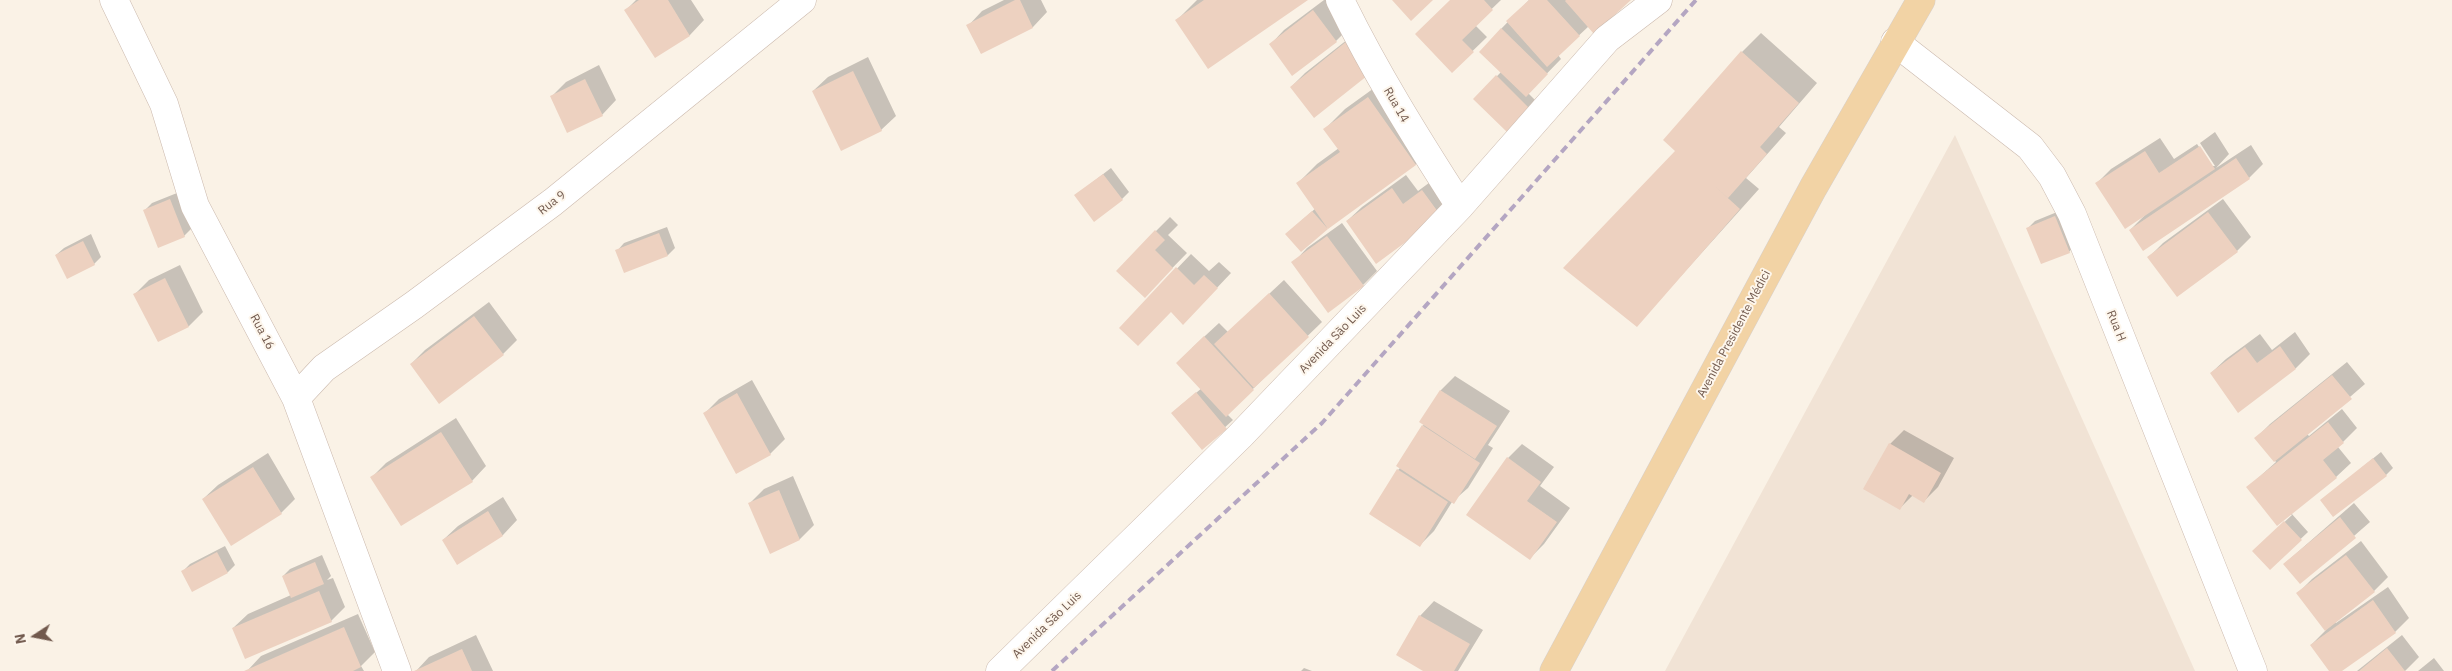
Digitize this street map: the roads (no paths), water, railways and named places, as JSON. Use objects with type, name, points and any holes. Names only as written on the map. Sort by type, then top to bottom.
[{"type":"main road","name":"Avenida Presidente Médici","points":[[1554,671],[1794,223],[1895,42],[1921,0]]},
{"type":"street","name":"Rua 16","points":[[114,0],[164,104],[195,206],[296,398],[397,671]]},
{"type":"street","name":"Rua 9","points":[[296,398],[324,368],[414,305],[553,202],[802,0]]},
{"type":"street","name":"Rua 14","points":[[1340,0],[1389,93],[1460,206]]},
{"type":"street","name":"Avenida São Luis","points":[[1000,671],[1240,436],[1460,206],[1607,39],[1658,0]]},
{"type":"street","name":"Rua H","points":[[1895,42],[2030,147],[2052,176],[2072,214],[2252,671]]},
{"type":"railway","points":[[1052,671],[1322,423],[1696,0]]}]
